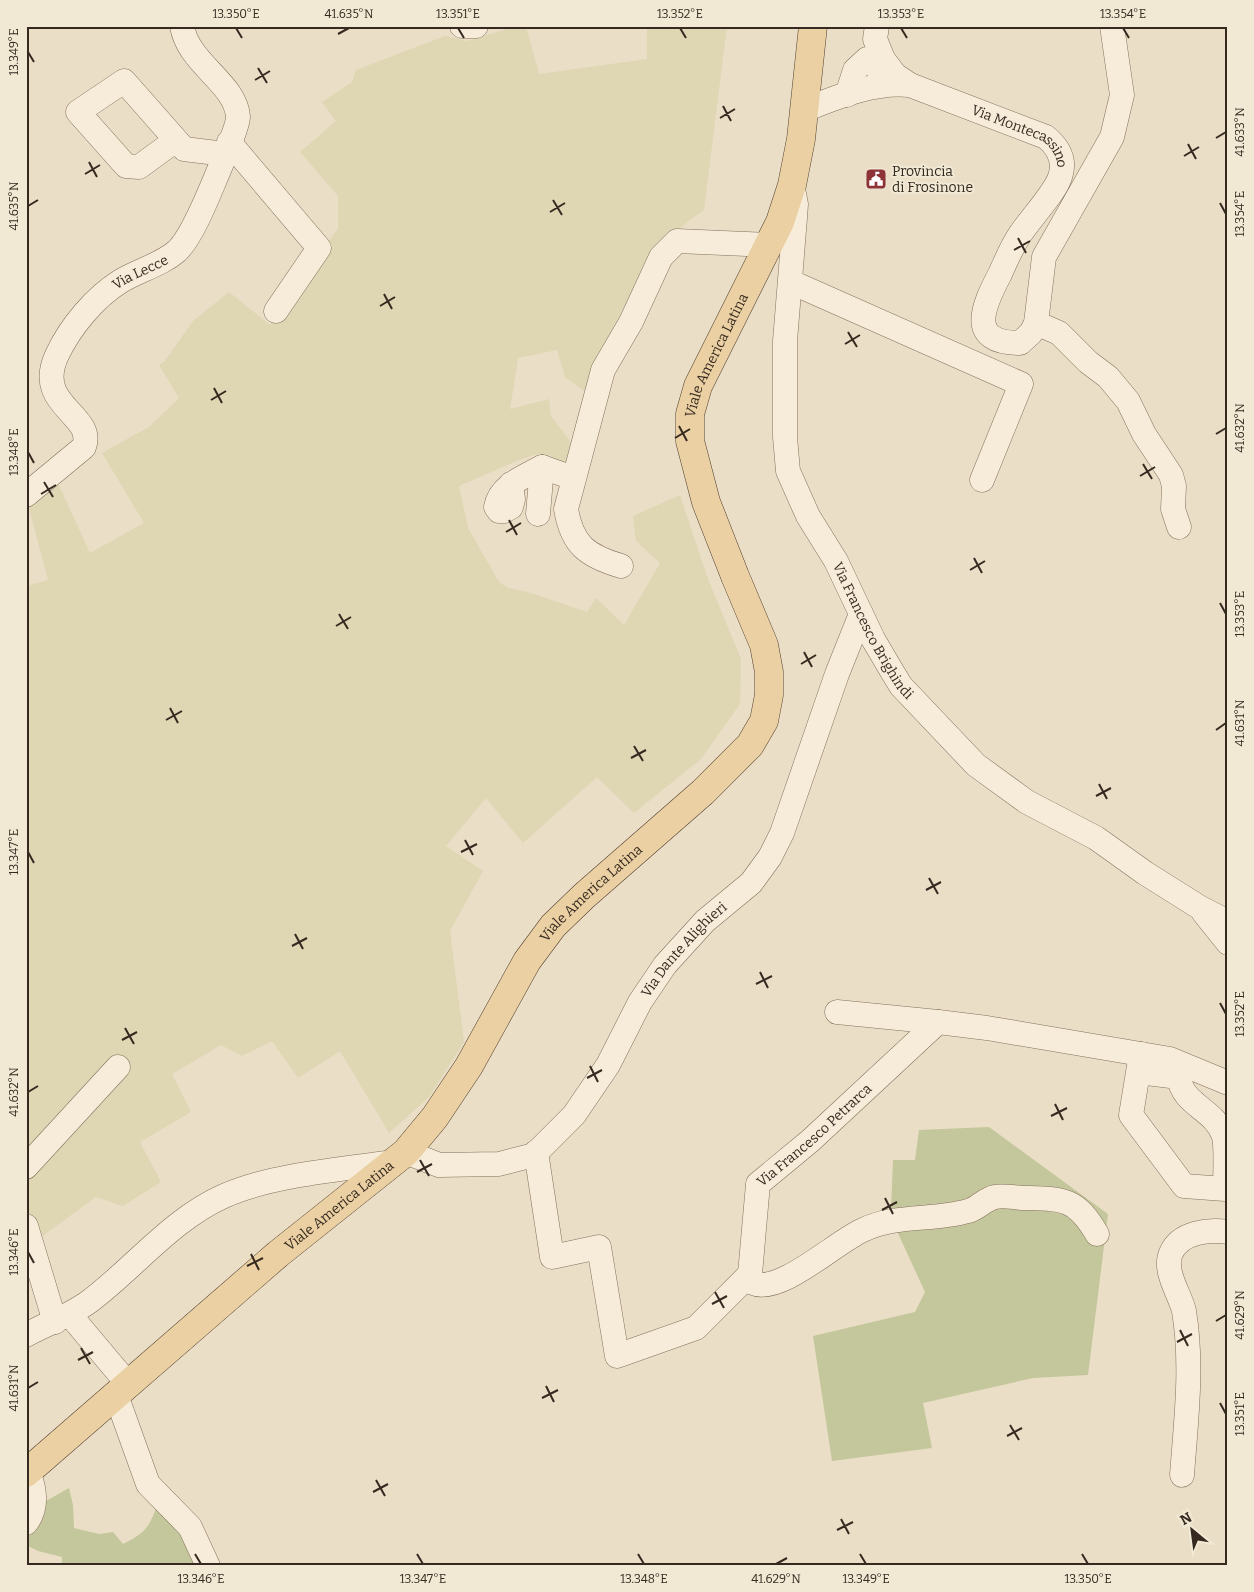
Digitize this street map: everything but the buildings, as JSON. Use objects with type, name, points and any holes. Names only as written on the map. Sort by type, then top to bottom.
[{"type":"main road","name":"Viale America Latina","points":[[27,1472],[278,1254],[400,1157],[435,1117],[469,1066],[527,962],[553,926],[584,896],[703,792],[750,745],[764,720],[769,695],[764,645],[706,502],[690,441],[690,414],[698,386],[780,222],[792,185],[802,139],[813,26]]},
{"type":"street","name":"Via Lecce","points":[[26,495],[84,447],[87,438],[84,427],[61,403],[51,382],[52,367],[66,339],[79,319],[120,281],[170,256],[178,250],[190,232],[238,120],[235,102],[231,94],[206,68],[188,43],[182,26]]},
{"type":"street","points":[[462,26],[476,26]]},
{"type":"street","points":[[877,26],[876,39],[883,59],[895,75],[910,85]]},
{"type":"street","points":[[1112,26],[1122,95],[1112,137],[1044,257],[1036,323],[1059,334],[1088,362],[1108,377],[1128,401],[1144,434],[1171,475],[1174,486],[1173,509],[1179,527]]},
{"type":"street","points":[[857,92],[878,78],[883,59]]},
{"type":"street","name":"Via Montecassino","points":[[804,110],[857,92],[895,83],[910,85],[1046,137],[1055,145],[1062,166],[1060,178],[1018,237],[985,302],[982,314],[984,328],[993,338],[1006,342],[1020,342],[1031,333],[1036,323]]},
{"type":"street","points":[[176,140],[184,149],[227,148],[319,248],[276,311]]},
{"type":"street","name":"Via Francesco Brighindi","points":[[792,185],[796,204],[786,341],[785,437],[788,471],[808,516],[836,560],[873,639],[901,686],[976,765],[1027,802],[1096,838],[1199,907],[1228,922]]},
{"type":"street","points":[[621,566],[586,552],[576,539],[569,524],[566,509],[603,370],[631,322],[661,258],[676,240],[769,245]]},
{"type":"street","points":[[791,282],[1021,384],[982,480]]},
{"type":"street","points":[[511,484],[542,467],[573,478]]},
{"type":"street","points":[[538,514],[542,467]]},
{"type":"street","name":"Via Dante Alighieri","points":[[400,1157],[439,1165],[499,1164],[536,1152],[574,1115],[608,1065],[640,1002],[665,965],[705,921],[751,883],[770,857],[782,832],[837,674],[861,614]]},
{"type":"street","points":[[1199,907],[1228,943]]},
{"type":"street","points":[[837,1012],[938,1022],[1140,1063],[1180,1077],[1180,1086],[1186,1097],[1209,1114],[1224,1134],[1225,1189],[1184,1186],[1131,1115],[1140,1063]]},
{"type":"street","name":"Via Francesco Petrarca","points":[[750,1274],[758,1184],[810,1141],[938,1022]]},
{"type":"street","points":[[1140,1063],[1170,1059],[1228,1084]]},
{"type":"street","points":[[26,1167],[118,1067]]},
{"type":"street","points":[[536,1152],[552,1257],[599,1247],[617,1356],[696,1328],[750,1274],[753,1283],[760,1286],[772,1283],[805,1267],[845,1238],[865,1228],[886,1221],[968,1211],[994,1197],[1061,1199],[1086,1214],[1097,1234]]},
{"type":"street","points":[[26,1335],[62,1318],[90,1300],[184,1221],[222,1197],[238,1190],[400,1157]]},
{"type":"street","points":[[26,1226],[62,1318],[122,1390],[148,1484],[190,1527],[208,1566]]},
{"type":"street","points":[[1182,1475],[1188,1360],[1184,1311],[1170,1269],[1171,1253],[1185,1238],[1198,1232],[1228,1232]]},
{"type":"street","points":[[26,1523],[35,1500],[34,1485],[27,1472]]},
{"type":"shaded area","points":[[517,26],[526,26],[539,74],[647,59],[647,26],[727,26],[704,210],[652,253],[614,326],[590,395],[565,377],[557,350],[518,358],[510,409],[549,399],[551,416],[573,445],[569,472],[537,454],[459,486],[468,528],[499,582],[508,588],[528,592],[587,612],[596,598],[624,625],[660,563],[636,541],[633,516],[680,495],[708,579],[741,659],[740,704],[701,759],[634,813],[597,777],[523,843],[486,798],[446,846],[483,871],[450,931],[464,1042],[429,1097],[389,1133],[340,1051],[298,1078],[272,1041],[242,1056],[221,1045],[172,1074],[191,1112],[140,1142],[161,1182],[123,1206],[96,1197],[26,1248],[26,586],[48,580],[28,505],[57,481],[90,553],[144,523],[102,453],[149,427],[179,398],[159,365],[164,362],[193,321],[229,292],[270,325],[338,228],[338,196],[300,152],[336,121],[322,102],[352,82],[356,70],[445,36],[467,41]]},
{"type":"green space","points":[[989,1127],[1108,1214],[1088,1375],[1033,1378],[923,1403],[932,1448],[832,1461],[813,1336],[915,1312],[925,1292],[896,1229],[891,1209],[893,1160],[915,1160],[919,1130]]},
{"type":"green space","points":[[69,1488],[73,1505],[74,1528],[99,1534],[113,1532],[123,1544],[146,1528],[158,1503],[176,1518],[200,1566],[62,1566],[62,1557],[38,1551],[26,1545],[26,1536],[46,1501]]},
{"type":"place","name":"Provincia di Frosinone","points":[[876,179]]}]
